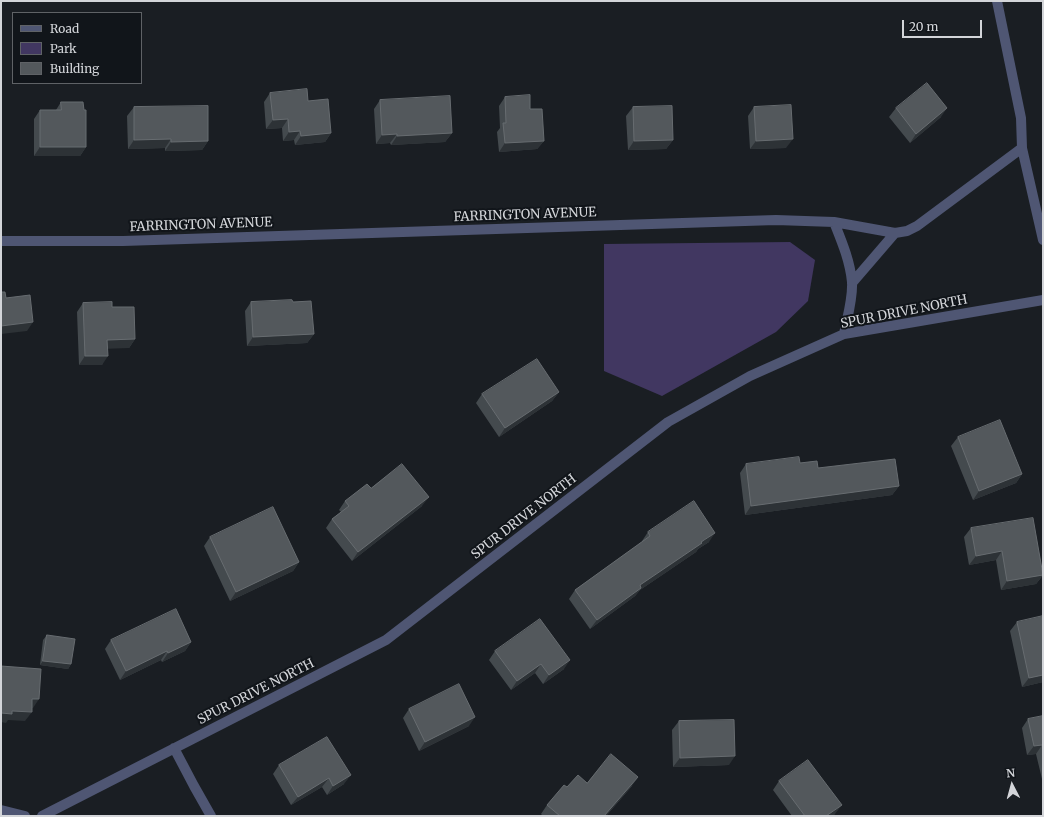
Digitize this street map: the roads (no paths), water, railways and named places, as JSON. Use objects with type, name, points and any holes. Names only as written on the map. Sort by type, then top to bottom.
[{"type":"street","points":[[997,1],[1021,118],[1022,148],[1043,240]]},
{"type":"street","name":"FARRINGTON AVENUE","points":[[1,241],[123,241],[776,220],[834,222],[895,233],[907,231],[917,226],[1022,148]]},
{"type":"street","points":[[834,222],[849,262],[852,283],[844,334]]},
{"type":"street","points":[[852,283],[895,233]]},
{"type":"street","name":"SPUR DRIVE NORTH","points":[[42,816],[386,640],[668,422],[750,376],[844,334],[1043,300]]},
{"type":"street","points":[[174,748],[212,816]]},
{"type":"street","points":[[1,810],[25,816]]}]
